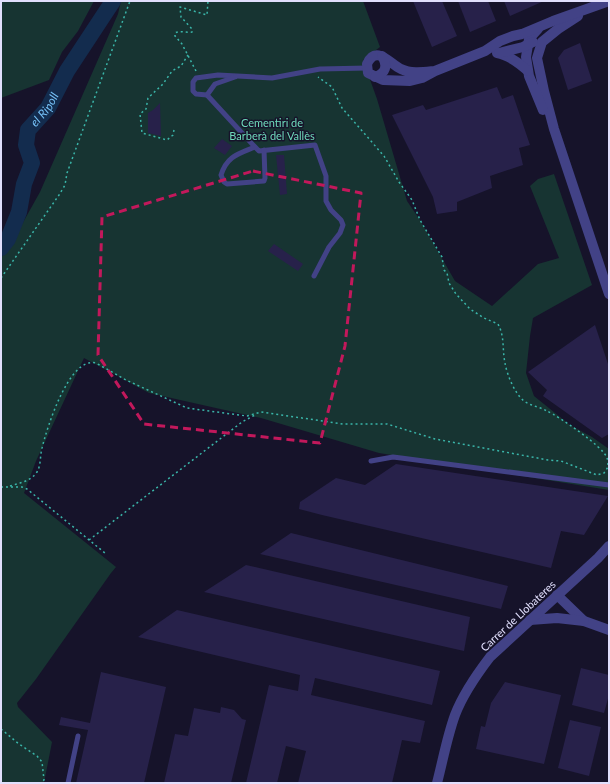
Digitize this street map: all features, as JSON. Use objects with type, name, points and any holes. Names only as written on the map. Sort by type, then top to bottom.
[{"type":"street","points":[[527,40],[538,28],[552,21],[609,1]]},
{"type":"street","points":[[554,129],[548,120],[529,76],[528,71],[532,56],[542,42],[566,24],[592,8]]},
{"type":"street","points":[[499,53],[552,28],[566,24]]},
{"type":"street","points":[[435,71],[418,73],[401,69],[391,61],[377,55],[372,57],[367,64],[368,73],[382,80],[410,81],[422,78],[435,71],[485,51],[500,41],[513,36],[527,40]]},
{"type":"street","points":[[527,40],[554,129],[609,294]]},
{"type":"street","points":[[485,51],[504,54],[518,62],[528,71]]},
{"type":"street","points":[[375,77],[382,74],[385,69],[385,61],[382,56]]},
{"type":"street","name":"Carrer de Llobateres","points":[[437,783],[449,734],[456,714],[462,700],[481,669],[490,658],[609,546]]},
{"type":"street","points":[[557,595],[584,621]]},
{"type":"street","points":[[530,620],[568,619],[584,621],[609,630]]},
{"type":"lane","points":[[314,276],[329,247],[340,234],[343,225],[341,220],[331,210],[326,201],[326,176],[315,145],[259,151],[207,95],[196,94],[193,91],[193,82],[196,78],[218,75],[272,78],[337,68],[367,68]]},
{"type":"lane","points":[[207,95],[215,84],[236,77]]},
{"type":"lane","points":[[255,147],[231,157],[223,167],[220,175],[224,182],[227,184],[264,181],[264,150]]},
{"type":"lane","points":[[371,461],[401,458],[609,485]]},
{"type":"lane","points":[[68,783],[78,736]]},
{"type":"path","points":[[1,278],[65,185],[67,173],[97,88],[130,1]]},
{"type":"path","points":[[200,77],[182,44],[175,36],[175,33],[192,32],[182,17],[180,7],[207,15],[208,1]]},
{"type":"path","points":[[174,130],[173,135],[167,140],[142,133],[140,114],[146,109],[148,98],[163,84],[172,71],[181,66],[188,55]]},
{"type":"path","points":[[10,486],[32,477],[38,471],[41,450],[55,409],[76,370],[90,361],[187,408],[247,416],[261,412],[343,424],[387,424],[435,439],[561,462],[597,475],[604,473],[608,467],[608,458],[595,444],[548,411],[524,401],[518,395],[505,362],[502,332],[498,324],[484,318],[470,309],[456,294],[449,283],[439,251],[423,226],[412,200],[399,182],[384,156],[342,108],[332,87],[310,71]]},
{"type":"path","points":[[89,540],[175,472],[242,422],[261,412]]},
{"type":"path","points":[[1,487],[10,486],[27,489],[105,553]]},
{"type":"path","points":[[1,729],[19,744],[37,756],[42,762],[44,780],[41,783]]},
{"type":"highlighted area","points":[[253,171],[361,193],[345,346],[320,443],[144,424],[98,355],[102,217]]},
{"type":"green space","points":[[1,1],[94,1],[78,31],[62,52],[49,80],[1,98]]},
{"type":"green space","name":"Cementiri de Barberà del Vallès","points":[[121,1],[363,1],[380,47],[363,60],[377,99],[407,201],[420,220],[455,281],[492,306],[538,264],[559,258],[530,186],[538,179],[554,174],[592,285],[533,318],[526,373],[534,396],[570,425],[592,437],[609,449],[609,490],[379,453],[261,418],[149,393],[84,358],[36,461],[24,493],[116,567],[36,679],[17,703],[18,707],[52,742],[44,783],[1,783],[1,257],[7,251],[40,192],[118,14]]},
{"type":"building","points":[[413,1],[442,1],[457,36],[432,47]]},
{"type":"building","points":[[458,1],[488,1],[496,21],[470,32]]},
{"type":"building","points":[[504,1],[544,1],[510,16]]},
{"type":"building","points":[[580,43],[592,81],[568,90],[558,58],[564,50]]},
{"type":"building","points":[[497,87],[502,99],[513,95],[530,145],[519,148],[523,165],[490,176],[492,188],[457,202],[457,211],[437,214],[433,197],[392,115],[423,105],[426,110]]},
{"type":"building","points":[[160,103],[161,136],[148,133],[148,113]]},
{"type":"building","points":[[222,139],[232,146],[225,155],[214,148]]},
{"type":"building","points":[[276,155],[284,155],[287,194],[280,195]]},
{"type":"building","points":[[274,244],[303,264],[298,271],[268,251]]},
{"type":"building","points":[[595,325],[609,367],[609,434],[602,438],[543,396],[547,390],[528,372]]},
{"type":"building","points":[[396,464],[608,496],[584,535],[561,531],[551,568],[299,509],[300,502],[336,478],[365,485]]},
{"type":"building","points":[[291,533],[508,586],[501,609],[260,554]]},
{"type":"building","points":[[246,565],[470,617],[464,651],[204,592]]},
{"type":"building","points":[[177,610],[440,671],[432,705],[315,678],[311,695],[425,721],[420,743],[402,740],[392,783],[298,783],[306,751],[286,746],[277,783],[246,783],[269,685],[298,691],[300,675],[138,637]]},
{"type":"building","points":[[581,668],[609,675],[609,695],[604,713],[572,705]]},
{"type":"building","points":[[101,672],[166,687],[144,783],[76,783],[88,730],[59,725],[61,717],[90,723]]},
{"type":"building","points":[[505,682],[561,695],[544,764],[476,749],[481,726],[485,727],[491,703]]},
{"type":"building","points":[[221,707],[234,710],[242,719],[246,720],[231,783],[164,783],[175,734],[188,736],[194,708],[220,713]]},
{"type":"building","points":[[570,720],[601,727],[589,776],[558,768]]},
{"type":"waterway","name":"el Ripoll","points":[[1,248],[8,239],[19,212],[24,184],[32,163],[26,145],[28,130],[48,108],[67,71],[113,1]]}]
